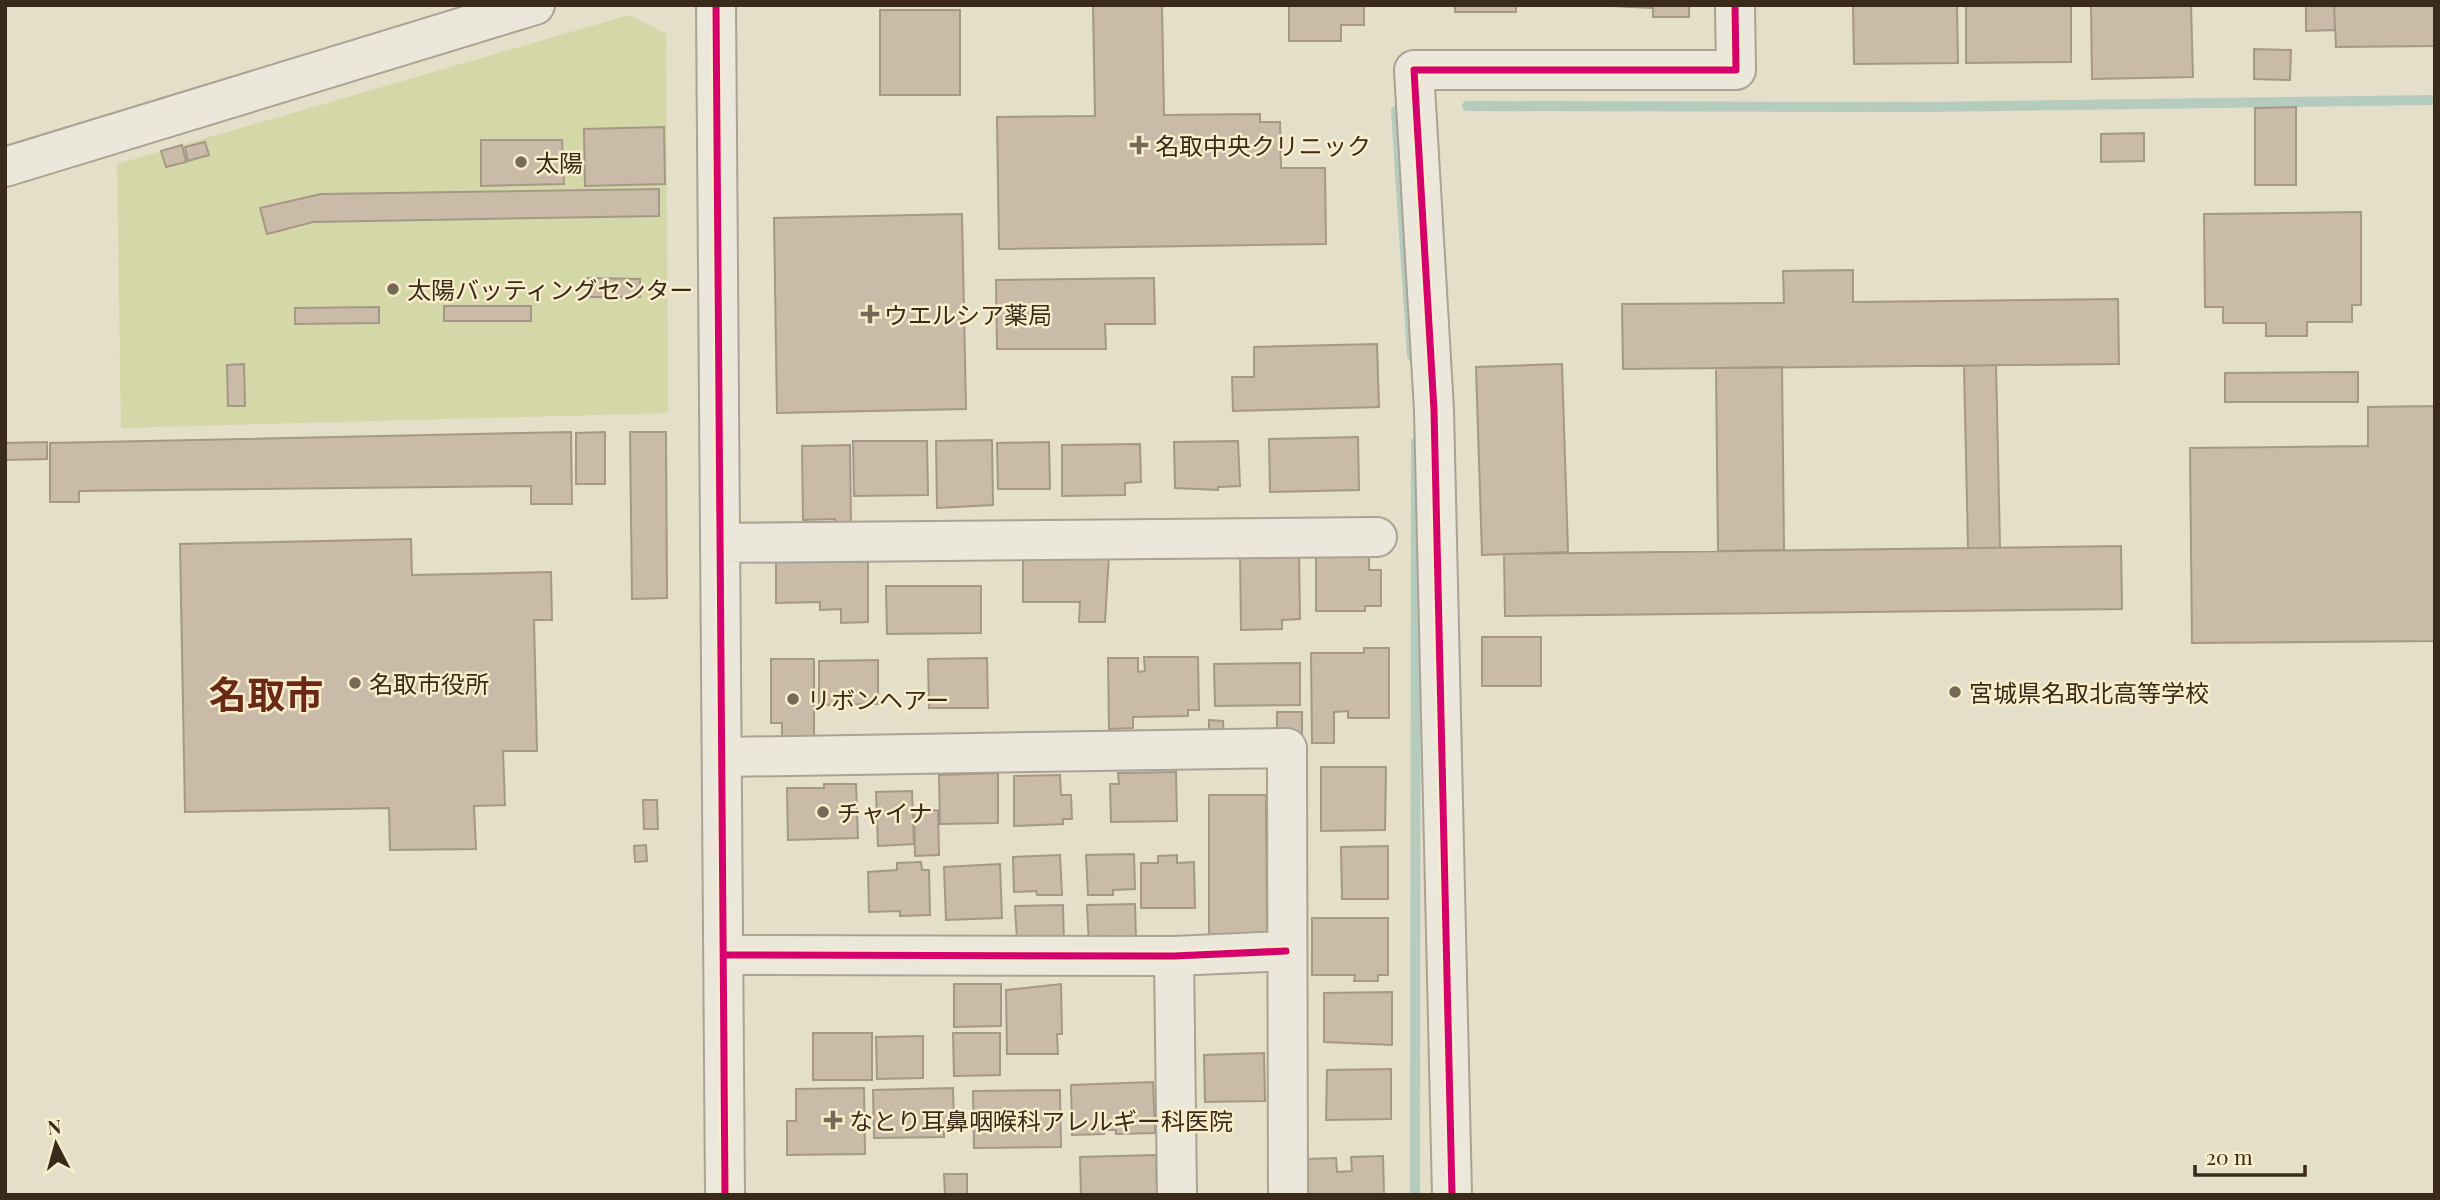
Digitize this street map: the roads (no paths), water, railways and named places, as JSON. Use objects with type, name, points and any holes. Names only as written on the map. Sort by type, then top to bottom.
[{"type":"street","points":[[5,167],[535,5]]},
{"type":"street","points":[[716,5],[725,1195]]},
{"type":"street","points":[[1452,1195],[1434,410],[1414,70],[1736,70],[1735,5]]},
{"type":"street","points":[[721,543],[1377,537]]},
{"type":"street","points":[[723,757],[1287,748],[1288,1195]]},
{"type":"street","points":[[724,955],[1174,956],[1286,951]]},
{"type":"street","points":[[1174,956],[1177,1195]]},
{"type":"waterway","points":[[1467,106],[1927,107],[2435,100]]},
{"type":"waterway","points":[[1396,111],[1412,356]]},
{"type":"waterway","points":[[1415,1195],[1416,442]]},
{"type":"place","name":"名取中央クリニック","points":[[1139,145]]},
{"type":"place","name":"太陽","points":[[521,162]]},
{"type":"place","name":"太陽バッティングセンター","points":[[393,289]]},
{"type":"place","name":"ウエルシア薬局","points":[[870,314]]},
{"type":"place","name":"名取市役所","points":[[355,683]]},
{"type":"place","name":"宮城県名取北高等学校","points":[[1955,692]]},
{"type":"place","name":"リボンヘアー","points":[[793,699]]},
{"type":"place","name":"チャイナ","points":[[823,812]]},
{"type":"place","name":"なとり耳鼻咽喉科アレルギー科医院","points":[[833,1120]]},
{"type":"district","name":"名取市","points":[[266,693]]}]
